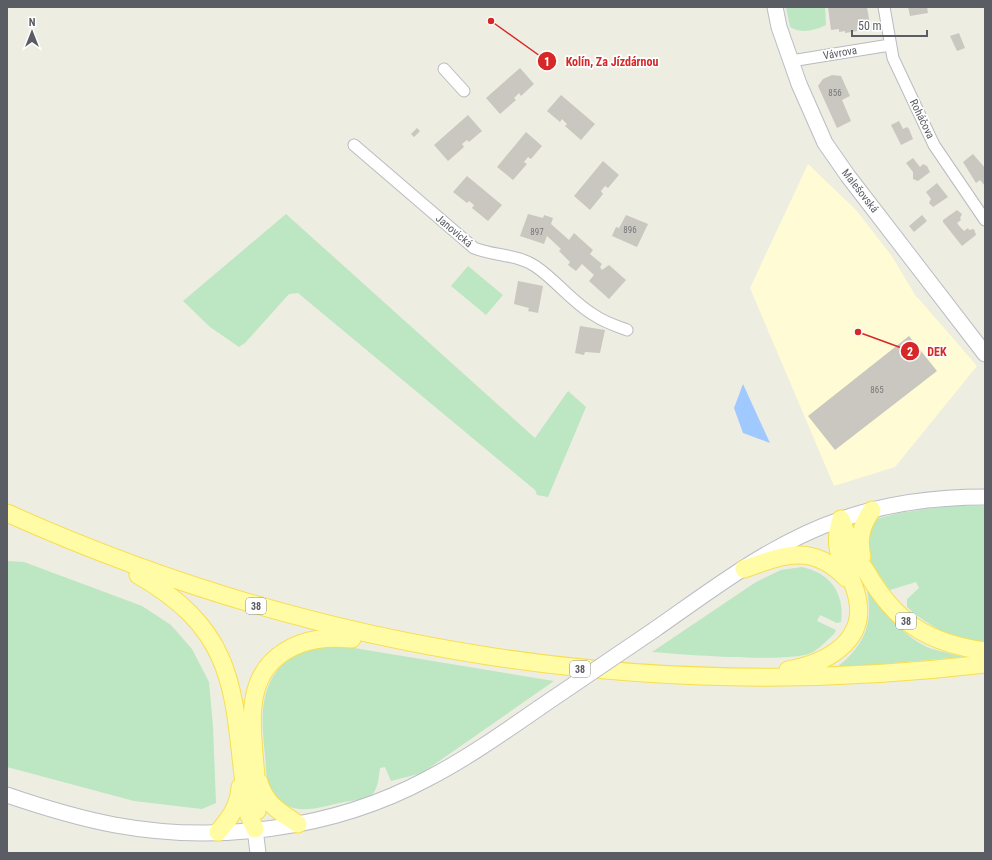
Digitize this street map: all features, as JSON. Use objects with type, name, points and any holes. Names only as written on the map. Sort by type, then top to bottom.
[{"type":"main road","name":"Malešovská","points":[[774,7],[791,62],[816,126],[835,159],[985,354]]},
{"type":"main road","points":[[7,795],[74,816],[114,825],[162,831],[218,832],[255,829],[298,824],[357,809],[426,780],[455,763],[744,569],[800,536],[841,519],[910,501],[935,498],[985,497]]},
{"type":"main road","points":[[865,569],[860,548],[860,533],[865,520],[872,510]]},
{"type":"main road","name":"38","points":[[7,513],[94,550],[186,584],[245,603],[324,624],[422,646],[486,657],[579,669],[678,676],[740,678],[857,675],[985,664]]},
{"type":"main road","name":"38","points":[[841,519],[856,557],[889,605],[912,626],[930,637],[950,644],[985,651]]},
{"type":"main road","name":"38","points":[[740,678],[808,666],[825,660],[835,653],[853,633],[858,620],[858,599],[841,561],[837,547],[837,532],[841,519]]},
{"type":"main road","name":"38","points":[[94,550],[161,588],[189,612],[203,627],[218,652],[231,685],[249,770],[257,812],[255,829]]},
{"type":"main road","points":[[744,569],[784,556],[811,555],[829,563],[853,585]]},
{"type":"main road","name":"38","points":[[249,770],[251,720],[254,694],[264,671],[276,657],[298,644],[319,639],[343,639],[422,646]]},
{"type":"main road","points":[[249,770],[269,803],[275,809],[298,824]]},
{"type":"main road","points":[[218,832],[230,818],[239,800],[249,770]]},
{"type":"main road","points":[[255,829],[258,853]]},
{"type":"street","name":"Roháčova","points":[[884,7],[893,58],[934,145],[985,220]]},
{"type":"street","name":"Vávrova","points":[[791,62],[890,45]]},
{"type":"street","points":[[444,69],[464,91]]},
{"type":"street","name":"Janovická","points":[[354,145],[474,248],[487,254],[522,259],[535,266],[592,315],[627,330]]},
{"type":"shaded area","points":[[808,164],[856,210],[891,255],[917,298],[977,366],[895,467],[834,486],[750,288]]},
{"type":"green space","points":[[786,7],[825,7],[826,25],[808,31],[794,29],[790,27]]},
{"type":"green space","points":[[286,214],[535,438],[568,391],[586,407],[548,497],[537,495],[535,490],[298,293],[289,294],[245,343],[239,347],[210,327],[183,301]]},
{"type":"green space","points":[[468,266],[503,295],[486,315],[451,286]]},
{"type":"green space","points":[[948,506],[985,506],[985,643],[974,642],[953,636],[933,626],[915,614],[907,607],[907,599],[919,588],[916,582],[890,590],[870,562],[865,537],[872,520],[899,513]]},
{"type":"green space","points":[[7,561],[24,562],[142,606],[171,625],[192,649],[209,682],[213,726],[216,803],[202,809],[134,801],[7,767]]},
{"type":"green space","points":[[802,567],[812,570],[828,579],[838,593],[841,602],[841,622],[837,623],[820,615],[817,621],[836,630],[834,634],[813,652],[801,656],[761,658],[652,652],[756,582],[781,570]]},
{"type":"green space","points":[[867,591],[888,616],[913,639],[932,649],[963,657],[836,668],[853,652],[860,643],[864,634],[869,614]]},
{"type":"green space","points":[[342,646],[554,681],[422,773],[391,781],[385,767],[380,768],[375,791],[368,797],[316,808],[294,808],[280,802],[268,785],[263,728],[264,702],[267,690],[272,678],[280,668],[300,651],[316,647]]},
{"type":"water","points":[[743,384],[770,443],[743,433],[734,408]]},
{"type":"building","points":[[828,7],[867,7],[870,25],[862,26],[862,29],[857,29],[857,31],[845,33],[845,31],[839,32],[839,29],[831,30]]},
{"type":"building","points":[[908,7],[927,7],[928,13],[910,16]]},
{"type":"building","points":[[959,33],[965,48],[957,51],[950,36]]},
{"type":"building","points":[[520,68],[534,84],[521,96],[519,93],[514,98],[516,100],[500,114],[486,98]]},
{"type":"building","points":[[832,75],[841,76],[850,96],[842,100],[851,121],[837,128],[818,86],[823,79]]},
{"type":"building","points":[[561,95],[595,124],[581,140],[565,126],[567,124],[562,119],[560,122],[547,111]]},
{"type":"building","points":[[468,115],[482,131],[469,142],[467,140],[462,144],[464,147],[448,161],[434,145]]},
{"type":"building","points":[[899,121],[903,129],[907,127],[909,129],[913,139],[901,145],[891,125]]},
{"type":"building","points":[[417,128],[420,131],[414,137],[411,134]]},
{"type":"building","points":[[526,132],[542,146],[531,159],[528,157],[524,162],[527,164],[513,180],[497,167]]},
{"type":"building","points":[[973,154],[985,168],[985,186],[980,180],[976,183],[963,162]]},
{"type":"building","points":[[913,158],[920,167],[923,164],[927,166],[930,172],[918,181],[913,179],[913,172],[906,163]]},
{"type":"building","points":[[603,161],[619,175],[608,188],[605,186],[601,191],[603,194],[590,210],[574,196]]},
{"type":"building","points":[[467,176],[502,205],[488,221],[472,208],[474,205],[469,201],[467,203],[453,192]]},
{"type":"building","points":[[937,183],[948,197],[933,207],[929,203],[931,199],[926,192]]},
{"type":"building","points":[[957,210],[962,214],[960,218],[961,220],[957,223],[960,227],[964,231],[968,228],[969,230],[974,229],[976,235],[962,246],[943,222],[943,220]]},
{"type":"building","points":[[528,214],[543,218],[544,215],[553,218],[551,224],[569,240],[574,233],[593,250],[590,254],[602,264],[600,267],[602,270],[609,265],[626,280],[609,299],[589,281],[594,275],[582,264],[576,271],[568,265],[570,262],[559,251],[561,249],[547,236],[544,244],[520,236]]},
{"type":"building","points":[[626,215],[648,224],[637,247],[612,236],[616,227],[619,228]]},
{"type":"building","points":[[922,215],[927,221],[914,232],[909,226]]},
{"type":"building","points":[[518,281],[543,286],[538,313],[528,311],[529,308],[514,304]]},
{"type":"building","points":[[580,326],[605,330],[600,353],[585,352],[584,355],[575,353]]},
{"type":"building","points":[[909,336],[937,371],[835,450],[808,416]]},
{"type":"place","name":"Kolín, Za Jízdárnou","points":[[491,21]]},
{"type":"place","name":"DEK","points":[[858,332]]}]
